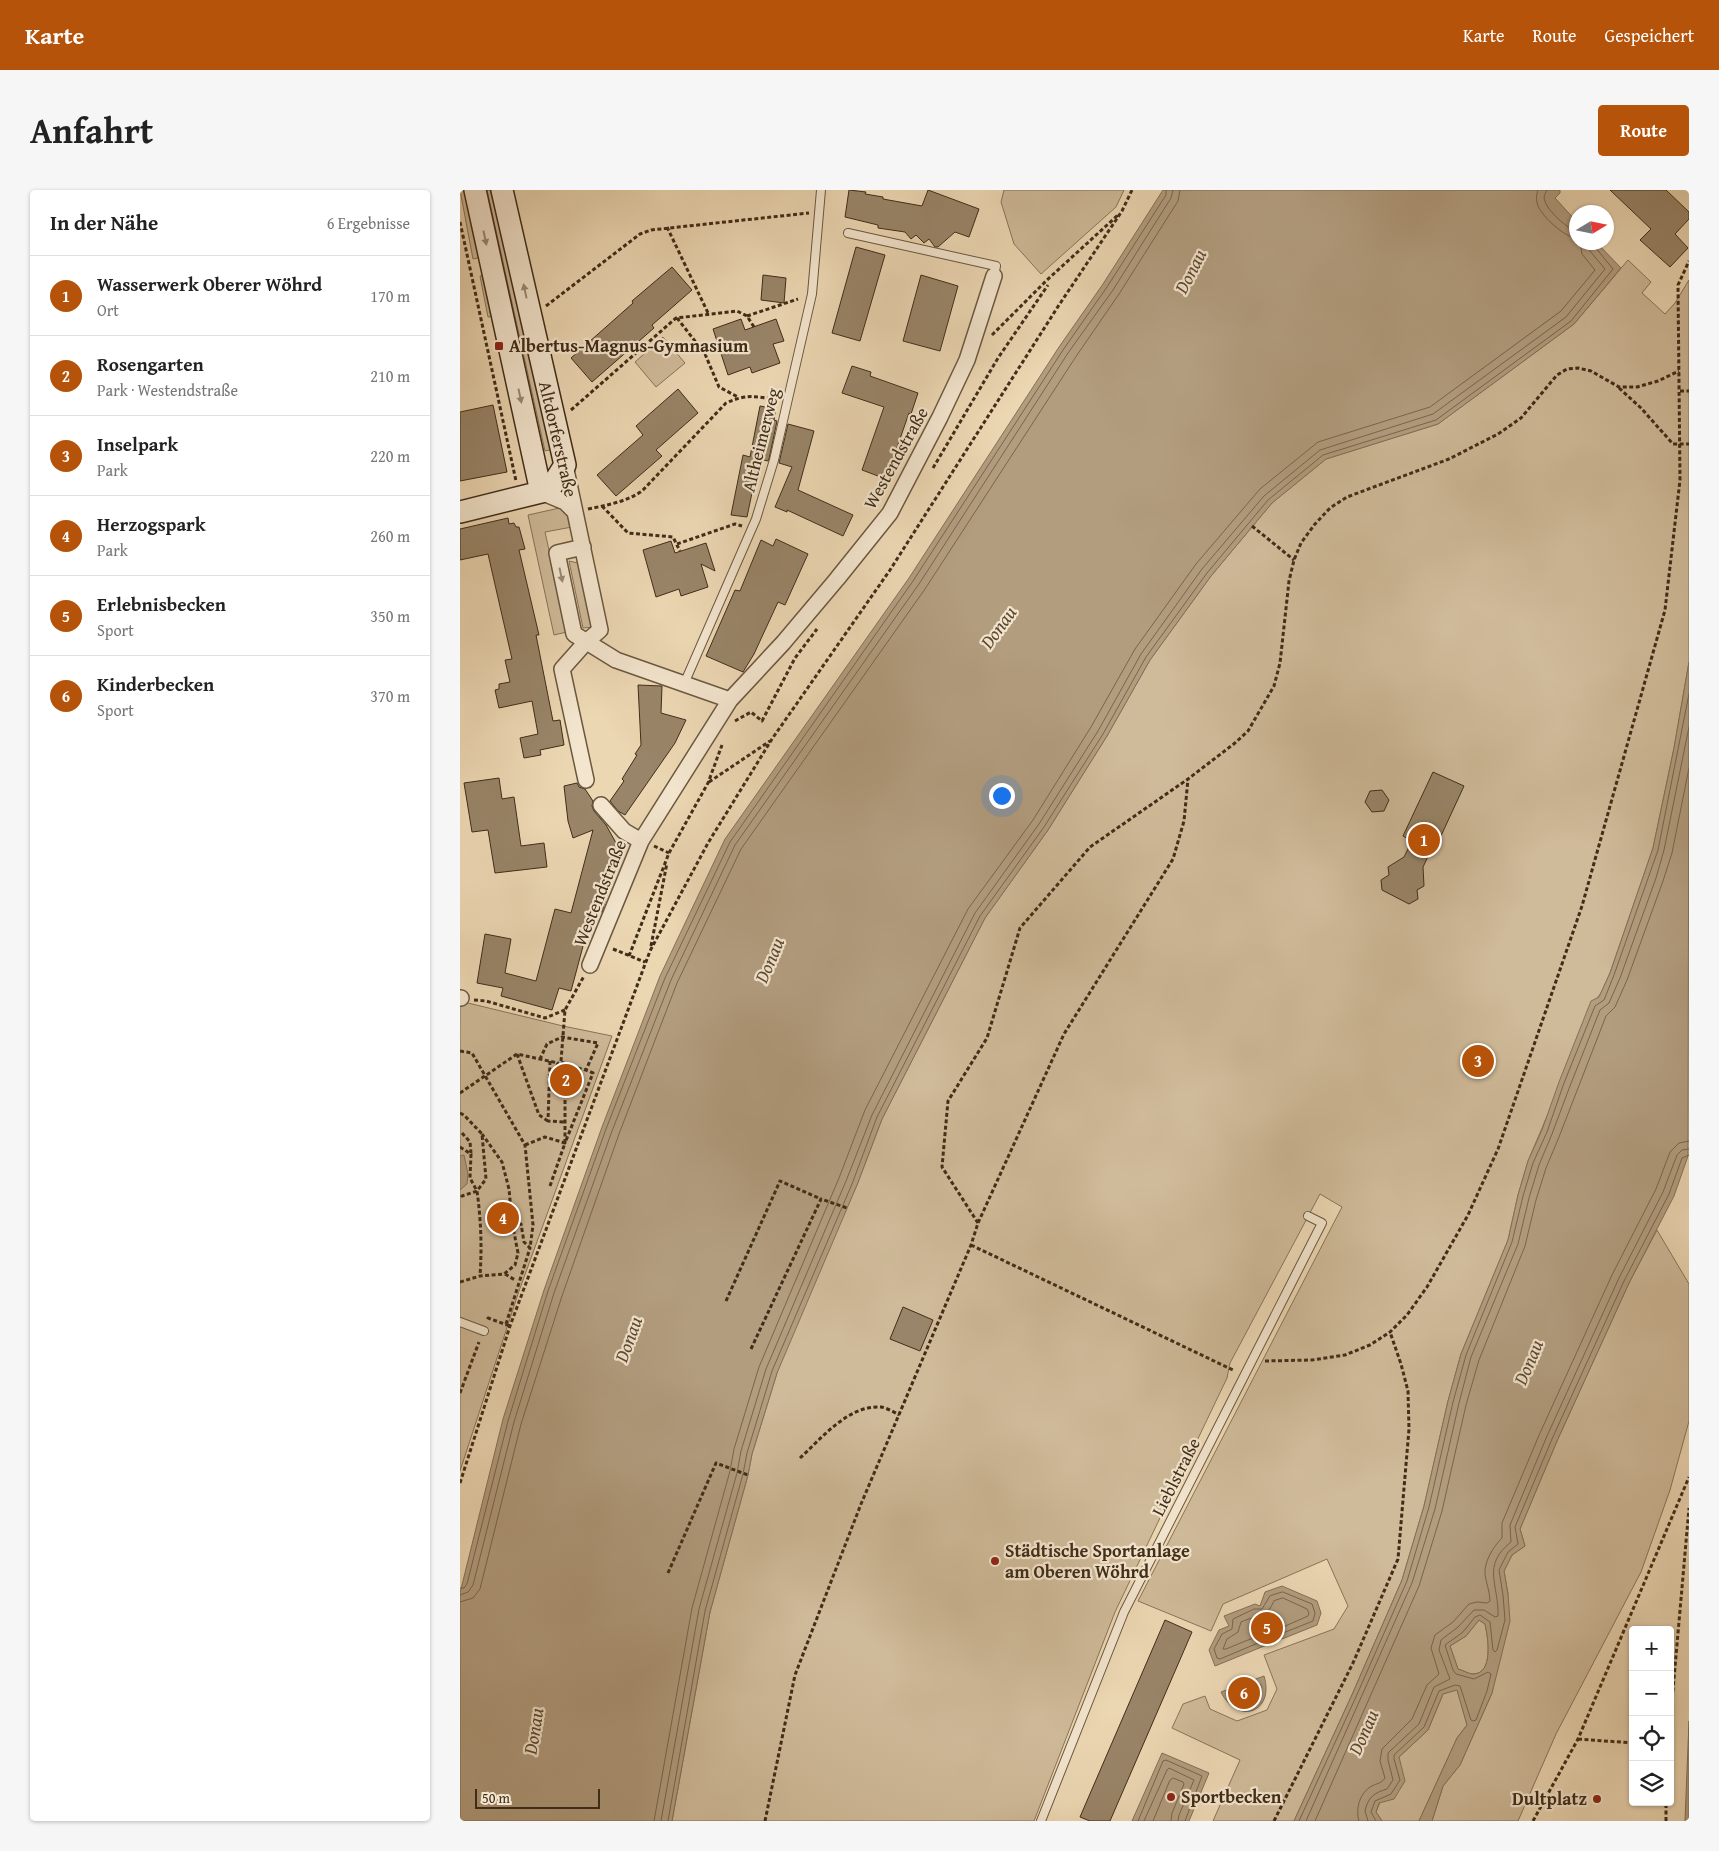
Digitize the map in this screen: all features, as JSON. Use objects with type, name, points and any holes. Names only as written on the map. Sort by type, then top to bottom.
[{"type":"street","name":"Altdorferstraße","points":[[475,190],[541,492],[565,502],[574,512]]},
{"type":"street","name":"Altdorferstraße","points":[[502,190],[600,630],[586,642],[562,669],[586,780]]},
{"type":"street","name":"Westendstraße","points":[[590,965],[641,841],[730,700],[783,643],[890,513],[940,418],[967,360],[994,276]]},
{"type":"street","points":[[460,512],[541,492],[551,487],[564,465]]},
{"type":"street","points":[[583,547],[557,553],[574,634],[616,660],[730,700]]},
{"type":"street","points":[[601,805],[624,831],[641,841]]},
{"type":"lane","name":"Altheimerweg","points":[[684,684],[752,529],[774,460],[812,294],[821,190]]},
{"type":"lane","points":[[848,233],[996,266],[994,276]]},
{"type":"lane","name":"Lieblstraße","points":[[1041,1821],[1124,1612],[1322,1223],[1308,1216]]},
{"type":"lane","points":[[460,1322],[484,1331]]},
{"type":"path","points":[[508,1325],[645,962],[708,843],[772,739],[890,570],[1059,305],[1122,211],[1132,190]]},
{"type":"path","points":[[987,340],[1047,280],[1122,211]]},
{"type":"path","points":[[531,318],[640,234],[667,227],[820,212]]},
{"type":"path","points":[[460,222],[517,485],[516,499]]},
{"type":"path","points":[[667,227],[709,315]]},
{"type":"path","points":[[1251,1362],[1312,1360],[1345,1355],[1370,1345],[1390,1332],[1407,1316],[1427,1286],[1468,1216],[1498,1149],[1582,906],[1665,610],[1680,480],[1678,285],[1689,261]]},
{"type":"path","points":[[747,316],[812,294]]},
{"type":"path","points":[[555,424],[676,318],[736,311],[747,316],[754,327]]},
{"type":"path","points":[[676,318],[706,354],[719,387],[739,397]]},
{"type":"path","points":[[978,1223],[942,1166],[948,1101],[987,1038],[1020,928],[1090,847],[1188,778],[1248,731],[1274,686],[1280,663],[1289,581],[1294,560],[1302,543],[1315,524],[1330,508],[1347,497],[1449,459],[1498,434],[1522,418],[1557,374],[1567,369],[1578,368],[1591,371],[1619,387],[1673,444],[1689,444]]},
{"type":"path","points":[[1619,387],[1637,387],[1658,381],[1679,371]]},
{"type":"path","points":[[1680,391],[1689,391]]},
{"type":"path","points":[[574,512],[633,497],[642,491],[726,403],[739,397],[752,395],[787,401]]},
{"type":"path","points":[[602,506],[628,533],[673,537],[680,551]]},
{"type":"path","points":[[677,544],[735,524],[752,529]]},
{"type":"path","points":[[1252,526],[1294,560]]},
{"type":"path","points":[[645,962],[629,956],[669,853],[708,783],[724,738]]},
{"type":"path","points":[[708,783],[772,739]]},
{"type":"path","points":[[765,1821],[795,1675],[861,1504],[971,1245],[978,1223],[1064,1034],[1173,859],[1184,821],[1188,778]]},
{"type":"path","points":[[650,951],[669,853]]},
{"type":"path","name":"Westendstraße","points":[[565,1010],[590,965]]},
{"type":"path","points":[[461,998],[486,1001],[545,1018],[565,1010],[558,1069],[561,1070],[565,1066]]},
{"type":"path","points":[[540,1059],[547,1044],[562,1037],[598,1043],[586,1070]]},
{"type":"path","points":[[460,1051],[472,1053],[525,1145],[533,1225],[530,1248],[460,1484]]},
{"type":"path","points":[[517,1054],[539,1115],[548,1121],[565,1122]]},
{"type":"path","points":[[460,1093],[517,1054],[564,1062],[565,1143]]},
{"type":"path","points":[[548,1121],[550,1061]]},
{"type":"path","points":[[550,1186],[592,1073],[565,1066]]},
{"type":"path","points":[[460,1113],[482,1134],[502,1162],[509,1189],[512,1222],[518,1253],[515,1265],[504,1274]]},
{"type":"path","points":[[462,1133],[470,1142],[470,1178],[476,1191],[481,1230],[480,1276]]},
{"type":"path","points":[[460,1199],[462,1196],[476,1191],[486,1180],[482,1134]]},
{"type":"path","points":[[525,1145],[545,1137],[565,1143]]},
{"type":"path","points":[[460,1147],[471,1154]]},
{"type":"path","points":[[726,1301],[780,1181],[847,1208]]},
{"type":"path","points":[[751,1349],[821,1199]]},
{"type":"path","points":[[512,1222],[521,1224],[524,1242],[530,1248]]},
{"type":"path","points":[[971,1245],[1244,1375]]},
{"type":"path","points":[[460,1282],[480,1276],[504,1274],[515,1280]]},
{"type":"path","points":[[460,1393],[488,1318],[508,1325]]},
{"type":"path","points":[[1274,1821],[1353,1663],[1398,1559],[1409,1429],[1408,1391],[1390,1332]]},
{"type":"path","points":[[800,1458],[846,1416],[865,1408],[883,1407],[899,1415]]},
{"type":"path","points":[[668,1573],[716,1463],[748,1475]]},
{"type":"path","points":[[1534,1821],[1578,1739],[1689,1477]]},
{"type":"path","points":[[1671,1716],[1689,1508]]},
{"type":"path","points":[[1578,1739],[1629,1743]]},
{"type":"path","points":[[1666,1806],[1666,1821]]},
{"type":"shaded area","points":[[460,190],[469,190],[482,257],[473,259]]},
{"type":"shaded area","points":[[487,190],[490,190],[505,247],[553,449],[545,451]]},
{"type":"shaded area","points":[[1004,190],[1124,190],[1116,207],[1041,274],[1014,244],[1001,202]]},
{"type":"shaded area","points":[[1628,260],[1651,282],[1642,293],[1665,314],[1675,303],[1689,280],[1689,662],[1674,748],[1653,848],[1610,973],[1597,998],[1528,1161],[1508,1240],[1461,1354],[1448,1401],[1424,1506],[1402,1580],[1294,1821],[1213,1821],[1240,1760],[1172,1728],[1183,1704],[1205,1696],[1210,1709],[1237,1721],[1267,1710],[1277,1689],[1264,1655],[1334,1629],[1348,1606],[1327,1559],[1223,1604],[1211,1631],[1138,1601],[1342,1207],[1320,1194],[1230,1363],[1227,1378],[1115,1612],[1034,1821],[672,1821],[710,1612],[748,1475],[752,1454],[777,1373],[799,1312],[857,1185],[882,1119],[985,918],[1048,830],[1107,736],[1150,660],[1211,576],[1272,503],[1326,459],[1438,424],[1574,324]]},
{"type":"shaded area","points":[[484,275],[495,316],[488,317],[480,276]]},
{"type":"shaded area","points":[[663,337],[685,363],[656,387],[635,362]]},
{"type":"shaded area","points":[[564,507],[572,527],[545,532],[567,632],[554,635],[528,515]]},
{"type":"shaded area","points":[[569,561],[578,563],[581,567],[593,627],[583,628]]},
{"type":"shaded area","points":[[468,1003],[612,1036],[519,1291],[460,1471],[460,1005]]},
{"type":"shaded area","points":[[1657,1230],[1689,1284],[1689,1421],[1670,1490],[1641,1572],[1556,1734],[1518,1821],[1432,1821],[1443,1786],[1460,1765],[1492,1693],[1508,1594],[1504,1571],[1512,1555],[1525,1546],[1520,1529],[1557,1441],[1629,1283]]},
{"type":"shaded area","points":[[1479,1620],[1485,1624],[1488,1646],[1487,1662],[1480,1672],[1471,1674],[1458,1669],[1450,1646],[1466,1636]]},
{"type":"shaded area","points":[[1457,1689],[1467,1725],[1457,1738],[1419,1821],[1382,1821],[1376,1812],[1399,1757],[1428,1730],[1443,1694]]},
{"type":"water","name":"Donau","points":[[1163,190],[1560,190],[1560,193],[1555,198],[1569,213],[1569,250],[1604,250],[1621,268],[1574,324],[1438,424],[1326,459],[1272,503],[1211,576],[1150,660],[1107,736],[1048,830],[985,918],[882,1119],[857,1185],[777,1373],[752,1454],[748,1475],[710,1612],[672,1821],[460,1821],[460,1593],[503,1419],[544,1290],[602,1127],[660,976],[725,839],[909,578],[1059,347],[1103,284]]},
{"type":"water","name":"Donau","points":[[1689,662],[1688,1156],[1674,1196],[1629,1283],[1557,1441],[1520,1529],[1525,1546],[1512,1555],[1504,1571],[1510,1621],[1492,1693],[1460,1765],[1443,1786],[1432,1821],[1419,1821],[1457,1738],[1467,1725],[1457,1690],[1443,1694],[1428,1730],[1399,1757],[1405,1781],[1394,1799],[1379,1803],[1376,1812],[1382,1821],[1294,1821],[1402,1580],[1424,1506],[1448,1401],[1461,1354],[1508,1240],[1528,1161],[1542,1130],[1591,1001],[1599,997],[1610,973],[1653,848],[1674,748]],"holes":[[[1479,1620],[1485,1624],[1488,1654],[1484,1668],[1480,1672],[1473,1674],[1458,1669],[1450,1646],[1466,1636]]]},
{"type":"water","points":[[464,1155],[468,1174],[467,1184],[460,1190],[460,1156]]},
{"type":"water","points":[[1282,1586],[1317,1601],[1321,1613],[1317,1625],[1282,1639],[1277,1637],[1274,1642],[1215,1666],[1209,1650],[1219,1630],[1229,1626],[1224,1616],[1255,1604],[1260,1606],[1265,1592]]},
{"type":"water","points":[[1264,1676],[1266,1688],[1264,1698],[1260,1706],[1253,1710],[1236,1709],[1228,1703],[1221,1692]]},
{"type":"water","points":[[1689,1721],[1689,1821],[1685,1821]]},
{"type":"water","name":"Sportbecken","points":[[1162,1753],[1209,1773],[1189,1821],[1132,1821]]},
{"type":"building","points":[[849,190],[866,192],[865,194],[883,197],[883,199],[922,206],[928,190],[979,209],[969,237],[955,232],[938,247],[935,247],[929,239],[924,243],[916,235],[911,239],[905,232],[878,228],[878,225],[845,217]]},
{"type":"building","points":[[1610,190],[1666,190],[1689,212],[1689,219],[1675,234],[1688,248],[1670,267],[1640,240],[1651,229]]},
{"type":"building","points":[[856,247],[885,255],[860,341],[832,333]]},
{"type":"building","points":[[672,267],[692,290],[652,325],[654,328],[592,382],[571,358],[633,303],[632,301]]},
{"type":"building","points":[[763,275],[786,278],[784,303],[761,300]]},
{"type":"building","points":[[921,275],[958,286],[940,351],[903,341]]},
{"type":"building","points":[[741,319],[745,330],[776,319],[784,341],[773,344],[780,363],[752,373],[750,367],[728,375],[713,329]]},
{"type":"building","points":[[852,366],[871,372],[870,376],[918,393],[886,479],[862,470],[884,407],[842,393]]},
{"type":"building","points":[[678,389],[698,413],[656,450],[662,456],[616,496],[597,475],[643,435],[636,426]]},
{"type":"building","points":[[493,405],[507,472],[460,481],[460,412]]},
{"type":"building","points":[[760,406],[776,409],[774,420],[777,421],[769,459],[768,461],[759,459],[747,517],[731,515],[743,455],[750,457]]},
{"type":"building","points":[[788,424],[814,431],[798,490],[853,515],[843,536],[787,510],[787,512],[775,507],[792,467],[779,463]]},
{"type":"building","points":[[508,518],[509,524],[514,523],[516,527],[519,527],[525,549],[519,550],[539,635],[536,635],[553,721],[560,720],[564,745],[540,750],[541,755],[524,758],[520,738],[538,734],[532,701],[499,708],[495,690],[499,689],[499,684],[510,682],[505,660],[512,659],[488,554],[460,560],[460,529]]},
{"type":"building","points":[[776,539],[808,554],[785,605],[778,602],[754,654],[743,672],[706,656],[735,590],[740,591],[761,540],[773,546]]},
{"type":"building","points":[[671,541],[675,553],[706,543],[715,571],[701,564],[708,587],[681,596],[679,589],[656,597],[643,550]]},
{"type":"building","points":[[638,685],[662,686],[661,713],[686,720],[675,743],[625,815],[618,811],[610,801],[624,781],[622,779],[641,745]]},
{"type":"building","points":[[1433,772],[1464,786],[1434,851],[1431,850],[1423,867],[1424,886],[1417,890],[1418,899],[1409,904],[1382,890],[1381,880],[1389,875],[1388,867],[1404,857],[1412,841],[1403,836]]},
{"type":"building","points":[[499,778],[502,799],[514,797],[521,846],[544,843],[547,867],[495,873],[488,830],[472,832],[464,783]]},
{"type":"building","points":[[577,783],[579,787],[585,789],[593,801],[594,811],[606,825],[620,850],[602,912],[593,909],[571,991],[559,988],[552,1010],[501,996],[503,988],[477,983],[485,934],[511,939],[505,973],[536,981],[555,909],[571,913],[593,830],[573,838],[568,821],[564,786]]},
{"type":"building","points":[[1382,790],[1389,800],[1384,811],[1372,812],[1365,802],[1370,791]]},
{"type":"building","points":[[903,1307],[933,1320],[920,1351],[890,1339]]},
{"type":"building","points":[[1165,1620],[1192,1632],[1110,1821],[1090,1821],[1080,1817]]},
{"type":"place","name":"Albertus-Magnus-Gymnasium","points":[[499,346]]},
{"type":"place","name":"Wasserwerk Oberer Wöhrd","points":[[1424,840]]},
{"type":"place","name":"Inselpark","points":[[1478,1061]]},
{"type":"place","name":"Rosengarten","points":[[566,1080]]},
{"type":"place","name":"Herzogspark","points":[[503,1218]]},
{"type":"place","name":"Städtische Sportanlage am Oberen Wöhrd","points":[[995,1561]]},
{"type":"place","name":"Erlebnisbecken","points":[[1267,1628]]},
{"type":"place","name":"Kinderbecken","points":[[1244,1693]]},
{"type":"place","name":"Sportbecken","points":[[1171,1797]]},
{"type":"place","name":"Dultplatz","points":[[1597,1799]]}]
